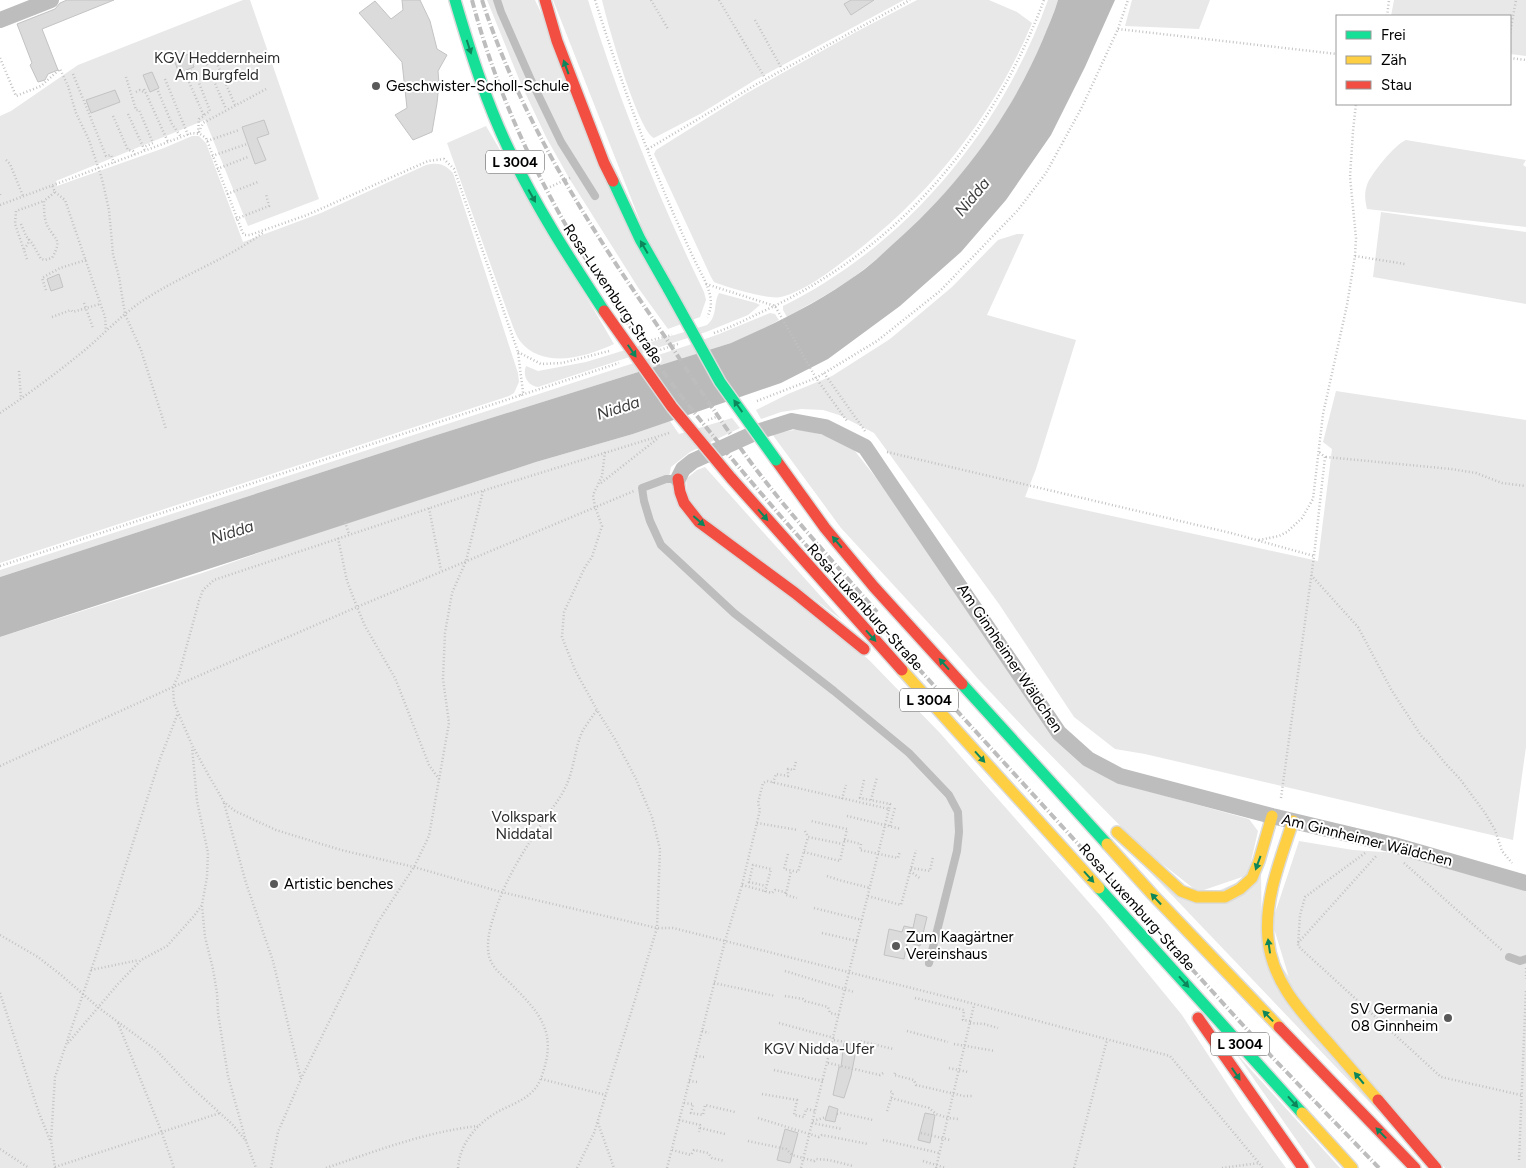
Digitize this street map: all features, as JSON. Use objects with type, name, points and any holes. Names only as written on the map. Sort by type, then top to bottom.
[{"type":"highway","name":"Rosa-Luxemburg-Straße","points":[[455,0],[480,82],[502,136],[530,192],[564,252],[672,407],[796,553],[1352,1168]]},
{"type":"highway","name":"Rosa-Luxemburg-Straße","points":[[545,0],[556,41],[604,163],[640,239],[720,382],[825,528],[874,587],[1153,895],[1415,1168]]},
{"type":"highway","points":[[678,479],[682,502],[699,522],[795,593],[870,654]]},
{"type":"highway","points":[[884,667],[951,724]]},
{"type":"highway","points":[[1024,751],[1089,808]]},
{"type":"highway","points":[[1110,826],[1181,891],[1197,897],[1225,897],[1240,889],[1252,878],[1260,861],[1276,809]]},
{"type":"highway","points":[[1293,820],[1276,878],[1268,922],[1268,940],[1278,978],[1290,997],[1436,1168]]},
{"type":"highway","points":[[1127,920],[1158,967],[1190,1006],[1258,1108],[1303,1168]]},
{"type":"street","points":[[0,20],[51,0]]},
{"type":"street","name":"Am Ginnheimer Wäldchen","points":[[678,479],[683,469],[693,461],[757,432],[792,421],[825,427],[865,447],[1059,733],[1088,758],[1120,776],[1276,809],[1293,820],[1526,883]]},
{"type":"lane","points":[[497,0],[530,80],[561,142],[595,196]]},
{"type":"lane","points":[[678,479],[666,480],[642,488],[650,521],[661,545],[734,613],[834,691],[909,753],[949,794],[958,812],[959,832],[957,851],[929,963]]},
{"type":"lane","points":[[1509,957],[1520,961],[1526,959]]},
{"type":"path","points":[[595,0],[648,150],[689,249],[706,284],[775,306],[820,282],[882,237],[906,215],[957,160],[982,123],[1019,61],[1044,0]]},
{"type":"path","points":[[650,0],[668,29]]},
{"type":"path","points":[[718,0],[765,79]]},
{"type":"path","points":[[648,150],[765,79],[910,0]]},
{"type":"path","points":[[816,378],[877,341],[940,290],[1018,210],[1046,173],[1082,107],[1118,29],[1128,0]]},
{"type":"path","points":[[1387,15],[1389,0]]},
{"type":"path","points":[[1511,28],[1516,0]]},
{"type":"path","points":[[755,20],[783,70]]},
{"type":"path","points":[[1118,29],[1336,54]]},
{"type":"path","points":[[0,58],[16,96],[41,86],[60,69],[68,86],[76,113],[90,140],[99,169],[109,210],[113,254],[125,314],[141,350],[166,429]]},
{"type":"path","points":[[204,58],[226,110]]},
{"type":"path","points":[[1511,58],[1526,60]]},
{"type":"path","points":[[215,59],[235,105]]},
{"type":"path","points":[[198,133],[199,119],[210,111],[194,70],[185,74],[204,115]]},
{"type":"path","points":[[73,74],[106,156],[110,155],[114,163]]},
{"type":"path","points":[[126,77],[136,110],[139,110],[153,143],[144,147]]},
{"type":"path","points":[[165,79],[188,135]]},
{"type":"path","points":[[198,133],[203,123],[268,88]]},
{"type":"path","points":[[144,89],[168,142]]},
{"type":"path","points":[[136,92],[140,90],[146,93]]},
{"type":"path","points":[[158,91],[172,124],[181,137]]},
{"type":"path","points":[[1258,540],[1279,536],[1287,532],[1302,518],[1313,499],[1323,414],[1347,305],[1355,256],[1356,238],[1350,177],[1352,131],[1356,105]]},
{"type":"path","points":[[128,114],[145,151]]},
{"type":"path","points":[[113,116],[128,150],[133,151],[135,155]]},
{"type":"path","points":[[207,141],[239,130]]},
{"type":"path","points":[[0,205],[181,137],[198,133]]},
{"type":"path","points":[[0,566],[519,397],[523,392],[518,352],[454,169],[444,159],[428,161],[267,230],[256,234],[244,235],[236,219],[207,141],[198,133]]},
{"type":"path","points":[[212,156],[247,144]]},
{"type":"path","points":[[218,169],[248,157]]},
{"type":"path","points":[[6,160],[10,164],[23,196]]},
{"type":"path","points":[[546,189],[556,186],[580,173]]},
{"type":"path","points":[[227,194],[258,182]]},
{"type":"path","points":[[52,185],[55,192],[65,200],[105,317],[106,331]]},
{"type":"path","points":[[28,259],[15,224],[16,211],[44,201],[55,192]]},
{"type":"path","points":[[236,219],[269,206],[266,194]]},
{"type":"path","points":[[21,224],[41,259],[52,258],[57,245],[56,238],[46,224],[44,201]]},
{"type":"path","points":[[0,413],[81,353],[140,303],[185,276],[248,244],[267,230]]},
{"type":"path","points":[[23,249],[29,240]]},
{"type":"path","points":[[1355,256],[1405,264]]},
{"type":"path","points":[[46,290],[42,278],[60,268],[86,260]]},
{"type":"path","points":[[84,303],[92,328]]},
{"type":"path","points":[[52,317],[71,310],[73,312],[100,304]]},
{"type":"path","points":[[775,306],[816,378],[848,422]]},
{"type":"path","points":[[19,371],[21,399]]},
{"type":"path","points":[[824,373],[869,436]]},
{"type":"path","points":[[301,1079],[273,961],[246,883],[224,802],[192,745],[174,703],[173,687],[179,674],[203,590],[214,580],[349,534],[673,432]]},
{"type":"path","points":[[577,1168],[598,1122],[657,928],[660,849],[652,817],[632,771],[575,670],[562,637],[564,612],[585,567],[592,557],[602,526],[593,496],[600,484],[658,438]]},
{"type":"path","points":[[879,450],[1258,540],[1314,556]]},
{"type":"path","points":[[1318,451],[1325,456],[1476,473],[1502,483],[1526,486]]},
{"type":"path","points":[[600,484],[605,452]]},
{"type":"path","points":[[1276,809],[1314,556],[1325,456]]},
{"type":"path","points":[[0,766],[173,687],[441,570],[642,488]]},
{"type":"path","points":[[271,1168],[278,1132],[301,1079],[378,922],[414,867],[429,836],[449,723],[443,679],[445,633],[452,593],[466,561],[483,491]]},
{"type":"path","points":[[429,508],[441,570]]},
{"type":"path","points":[[345,522],[349,534]]},
{"type":"path","points":[[338,538],[347,580],[357,607],[395,678],[429,765],[439,779]]},
{"type":"path","points":[[1311,575],[1358,627],[1392,691],[1422,737],[1460,779],[1495,830],[1502,851],[1516,868],[1504,861]]},
{"type":"path","points":[[458,1168],[464,1142],[478,1126],[499,1111],[532,1094],[541,1079],[548,1048],[547,1033],[543,1020],[498,972],[489,958],[488,944],[491,925],[501,892],[520,857],[564,790],[573,769],[582,733],[596,710]]},
{"type":"path","points":[[178,713],[165,744],[55,1077],[51,1141],[55,1168],[220,1113]]},
{"type":"path","points":[[192,745],[197,801],[208,853],[207,877],[202,905],[205,937],[213,969],[228,1076],[246,1141],[256,1168]]},
{"type":"path","points":[[773,782],[776,774],[788,776],[788,769],[794,770],[796,762]]},
{"type":"path","points":[[870,800],[876,776]]},
{"type":"path","points":[[801,1168],[840,1015],[890,804],[860,798],[864,780]]},
{"type":"path","points":[[667,1168],[725,941],[742,885],[760,810],[758,803],[763,783],[767,781],[773,782],[889,809]]},
{"type":"path","points":[[842,798],[846,785]]},
{"type":"path","points":[[224,802],[235,811],[276,830],[341,850],[414,867],[501,892],[657,928],[673,928],[1170,1056],[1263,1168]]},
{"type":"path","points":[[890,826],[895,808]]},
{"type":"path","points":[[849,823],[849,816],[900,828]]},
{"type":"path","points":[[804,852],[840,861],[847,830],[811,821]]},
{"type":"path","points":[[756,823],[798,830]]},
{"type":"path","points":[[788,854],[784,869],[798,872],[808,837],[805,831]]},
{"type":"path","points":[[808,837],[843,844]]},
{"type":"path","points":[[844,840],[860,844],[860,850],[898,858],[900,851]]},
{"type":"path","points":[[868,896],[901,905],[916,850]]},
{"type":"path","points":[[1298,943],[1381,850]]},
{"type":"path","points":[[1365,853],[1305,897],[1300,915],[1298,946],[1441,1077],[1521,1095]]},
{"type":"path","points":[[910,869],[930,871],[933,857]]},
{"type":"path","points":[[1402,861],[1509,957]]},
{"type":"path","points":[[765,892],[771,869],[753,865],[749,882],[766,886]]},
{"type":"path","points":[[910,869],[921,879]]},
{"type":"path","points":[[786,895],[791,871]]},
{"type":"path","points":[[827,876],[870,888]]},
{"type":"path","points":[[742,885],[765,892],[772,893],[775,890],[785,892],[786,895],[797,898]]},
{"type":"path","points":[[91,970],[141,960],[167,946],[202,905]]},
{"type":"path","points":[[814,908],[862,920]]},
{"type":"path","points":[[822,933],[858,941]]},
{"type":"path","points":[[0,935],[38,956],[99,1008],[156,1050],[232,1124],[246,1141]]},
{"type":"path","points":[[67,1044],[141,960]]},
{"type":"path","points":[[786,971],[854,992]]},
{"type":"path","points":[[714,983],[775,996]]},
{"type":"path","points":[[1519,1160],[1526,989]]},
{"type":"path","points":[[0,993],[39,1113],[51,1141]]},
{"type":"path","points":[[784,996],[803,999],[828,1007],[830,1013],[840,1015]]},
{"type":"path","points":[[915,998],[964,1010],[963,1020],[998,1028]]},
{"type":"path","points":[[936,1167],[974,1005]]},
{"type":"path","points":[[117,1022],[162,1133],[174,1168]]},
{"type":"path","points":[[779,1023],[834,1039],[856,1044],[860,1041],[893,1049]]},
{"type":"path","points":[[907,1030],[948,1042]]},
{"type":"path","points":[[702,1031],[709,1033]]},
{"type":"path","points":[[1074,1168],[1107,1040]]},
{"type":"path","points":[[954,1044],[995,1051]]},
{"type":"path","points":[[696,1056],[704,1058]]},
{"type":"path","points":[[828,1062],[880,1075],[885,1072]]},
{"type":"path","points":[[949,1068],[968,1072]]},
{"type":"path","points":[[774,1070],[823,1081]]},
{"type":"path","points":[[895,1072],[894,1075],[914,1080],[916,1085],[953,1094],[973,1096]]},
{"type":"path","points":[[541,1079],[606,1096]]},
{"type":"path","points":[[689,1081],[698,1082]]},
{"type":"path","points":[[887,1111],[893,1092],[889,1090]]},
{"type":"path","points":[[762,1094],[797,1100],[794,1115],[804,1117],[806,1109],[816,1110]]},
{"type":"path","points":[[891,1098],[929,1108],[936,1114],[948,1118],[959,1119]]},
{"type":"path","points":[[684,1103],[693,1104],[692,1113],[703,1115],[705,1105],[735,1112]]},
{"type":"path","points":[[837,1114],[841,1113],[873,1120]]},
{"type":"path","points":[[758,1118],[810,1134],[868,1144]]},
{"type":"path","points":[[813,1122],[826,1118]]},
{"type":"path","points":[[680,1120],[700,1125],[700,1128],[725,1134]]},
{"type":"path","points":[[598,1122],[614,1168]]},
{"type":"path","points":[[813,1122],[842,1129]]},
{"type":"path","points":[[326,1168],[405,1140],[478,1126]]},
{"type":"path","points":[[699,1132],[700,1128]]},
{"type":"path","points":[[921,1133],[950,1140]]},
{"type":"path","points":[[884,1140],[939,1153]]},
{"type":"path","points":[[748,1141],[786,1149],[792,1155],[814,1161],[816,1159],[829,1160],[854,1166]]},
{"type":"path","points":[[0,1149],[29,1168]]},
{"type":"path","points":[[672,1150],[691,1155],[694,1150],[708,1153],[712,1158],[725,1161]]},
{"type":"path","points":[[923,1161],[936,1167],[946,1168]]},
{"type":"path","points":[[1222,1168],[1259,1162]]},
{"type":"green space","name":"KGV Heddernheim Am Burgfeld","points":[[243,0],[250,0],[319,199],[248,226],[205,120],[56,181],[57,186],[164,148],[192,136],[199,136],[206,143],[243,242],[321,213],[426,165],[438,164],[444,166],[453,173],[518,373],[519,382],[514,393],[509,396],[0,563],[0,116],[11,111],[78,65]]},
{"type":"green space","points":[[487,0],[535,0],[642,226],[553,0],[588,0],[640,148],[704,292],[706,300],[700,317],[668,329],[639,289],[569,178],[546,137],[521,84]]},
{"type":"green space","points":[[602,0],[904,0],[755,80],[700,114],[654,138],[647,131],[632,97],[616,51]]},
{"type":"green space","points":[[917,0],[989,0],[1017,12],[1032,23],[998,91],[978,122],[932,181],[906,208],[849,257],[808,286],[781,297],[767,297],[714,282],[654,154],[656,150],[747,93]]},
{"type":"green space","points":[[1048,0],[1058,0],[1027,73],[989,138],[966,168],[916,224],[888,249],[842,285],[787,317],[783,306],[828,280],[871,250],[909,216],[945,178],[976,138],[1004,94],[1028,48]]},
{"type":"green space","points":[[1132,0],[1210,0],[1199,29],[1125,26]]},
{"type":"green space","points":[[1394,0],[1526,0],[1526,56],[1511,54],[1511,15],[1391,15]]},
{"type":"green space","points":[[486,126],[614,344],[578,356],[552,358],[540,356],[529,350],[518,338],[447,143]]},
{"type":"green space","points":[[1406,140],[1526,160],[1523,165],[1526,167],[1526,227],[1367,209],[1365,194],[1369,180],[1390,153]]},
{"type":"green space","points":[[1381,212],[1526,232],[1526,304],[1373,277]]},
{"type":"green space","points":[[1017,234],[1024,234],[987,315],[1076,340],[1036,469],[1025,497],[1318,561],[1332,449],[1323,442],[1336,391],[1526,420],[1526,747],[1513,840],[1145,754],[1115,749],[1074,717],[999,604],[874,433],[839,415],[823,410],[801,409],[781,412],[761,419],[756,410],[788,394],[832,376],[890,339],[952,287],[998,240]]},
{"type":"green space","points":[[719,293],[760,305],[748,315],[706,332],[538,387],[531,385],[525,377],[526,366],[538,371],[586,362],[707,325],[713,318]]},
{"type":"green space","points":[[770,313],[775,314],[779,320],[731,343],[427,438],[0,577],[0,570],[686,346]]},
{"type":"green space","name":"Volkspark Niddatal","points":[[732,418],[740,428],[690,452],[671,467],[669,477],[870,661],[940,733],[1100,915],[1182,1015],[1243,1108],[1286,1168],[0,1168],[0,637],[202,573],[301,538],[536,462],[633,434],[670,421],[679,434]]},
{"type":"green space","points":[[799,429],[847,441],[877,479],[1084,765],[1118,783],[1249,819],[1258,831],[1248,875],[1198,892],[1142,848],[1026,730],[841,528],[772,434]]},
{"type":"green space","points":[[705,467],[842,620],[688,505],[686,479],[697,470]]},
{"type":"green space","name":"SV Germania 08 Ginnheim","points":[[1299,841],[1353,850],[1398,853],[1526,891],[1526,1168],[1445,1168],[1294,994],[1272,922]]},
{"type":"green space","points":[[1123,844],[1195,901],[1261,872],[1262,940],[1417,1152]]},
{"type":"green space","points":[[1235,1052],[1340,1168],[1316,1168]]},
{"type":"water","name":"Nidda","points":[[1058,0],[1115,0],[1085,67],[1051,135],[1006,200],[961,252],[900,306],[828,359],[781,383],[633,434],[536,462],[0,637],[0,577],[427,438],[731,343],[780,320],[828,294],[867,268],[916,223],[979,151],[998,124],[1030,68]]},
{"type":"building","points":[[67,0],[114,0],[42,29],[58,70],[48,74],[45,80],[38,82],[30,65],[32,63],[17,24],[55,9],[60,3]]},
{"type":"building","points":[[402,0],[420,0],[430,21],[437,49],[447,55],[438,71],[439,84],[432,132],[413,140],[395,115],[407,108],[402,62],[359,13],[375,1],[391,19],[403,10]]},
{"type":"building","points":[[851,0],[874,0],[851,15],[844,4]]},
{"type":"building","points":[[189,54],[194,67],[179,73],[174,60]]},
{"type":"building","points":[[152,72],[159,88],[150,92],[143,75]]},
{"type":"building","points":[[115,90],[120,102],[91,113],[86,100]]},
{"type":"building","points":[[264,120],[269,134],[257,138],[266,160],[255,164],[242,127]]},
{"type":"building","points":[[59,274],[63,287],[51,291],[47,279]]},
{"type":"building","name":"Zum Kaagärtner Vereinshaus","points":[[916,914],[927,917],[920,946],[907,942],[904,959],[884,955],[889,929],[902,932],[904,926],[913,928]]},
{"type":"building","points":[[844,1043],[857,1045],[851,1076],[844,1098],[833,1095],[839,1067],[841,1067]]},
{"type":"building","points":[[829,1106],[838,1109],[835,1122],[825,1120]]},
{"type":"building","points":[[925,1113],[935,1115],[930,1143],[918,1140]]},
{"type":"building","points":[[785,1129],[798,1133],[790,1163],[777,1160]]},
{"type":"railway","points":[[472,0],[497,78],[528,152],[565,223],[606,291],[652,357],[701,421],[806,545],[1272,1057],[1379,1168]]},
{"type":"railway","points":[[482,0],[497,43],[534,125],[556,166],[603,244],[716,413],[769,487],[877,612]]},
{"type":"traffic: fast","points":[[455,0],[479,76],[519,171],[566,252],[604,311]]},
{"type":"traffic: fast","points":[[613,181],[640,239],[669,290]]},
{"type":"traffic: fast","points":[[669,290],[720,382],[776,460]]},
{"type":"traffic: fast","points":[[962,684],[1107,844]]},
{"type":"traffic: fast","points":[[1099,888],[1302,1113]]},
{"type":"traffic: slow","points":[[902,670],[1099,888]]},
{"type":"traffic: slow","points":[[1117,832],[1181,891],[1197,897],[1225,897],[1240,889],[1252,878],[1272,816]]},
{"type":"traffic: slow","points":[[1293,821],[1271,894],[1267,924],[1271,955],[1283,985],[1301,1011],[1378,1100]]},
{"type":"traffic: slow","points":[[1107,844],[1279,1027]]},
{"type":"traffic: slow","points":[[1302,1113],[1352,1168]]},
{"type":"traffic: jam","points":[[545,0],[557,41],[604,163],[613,181]]},
{"type":"traffic: jam","points":[[604,311],[672,407],[731,478]]},
{"type":"traffic: jam","points":[[776,460],[825,528],[874,587],[962,684]]},
{"type":"traffic: jam","points":[[731,478],[902,670]]},
{"type":"traffic: jam","points":[[678,479],[684,503],[699,522],[795,593],[864,649]]},
{"type":"traffic: jam","points":[[1198,1018],[1303,1168]]},
{"type":"traffic: jam","points":[[1279,1027],[1415,1168]]},
{"type":"traffic: jam","points":[[1378,1100],[1436,1168]]},
{"type":"place","name":"Geschwister-Scholl-Schule","points":[[376,86]]},
{"type":"place","name":"Artistic benches","points":[[274,884]]},
{"type":"place","name":"Zum Kaagärtner Vereinshaus","points":[[896,946]]},
{"type":"place","name":"SV Germania 08 Ginnheim","points":[[1448,1018]]},
{"type":"park label","name":"KGV Nidda-Ufer","points":[[819,1049]]}]
